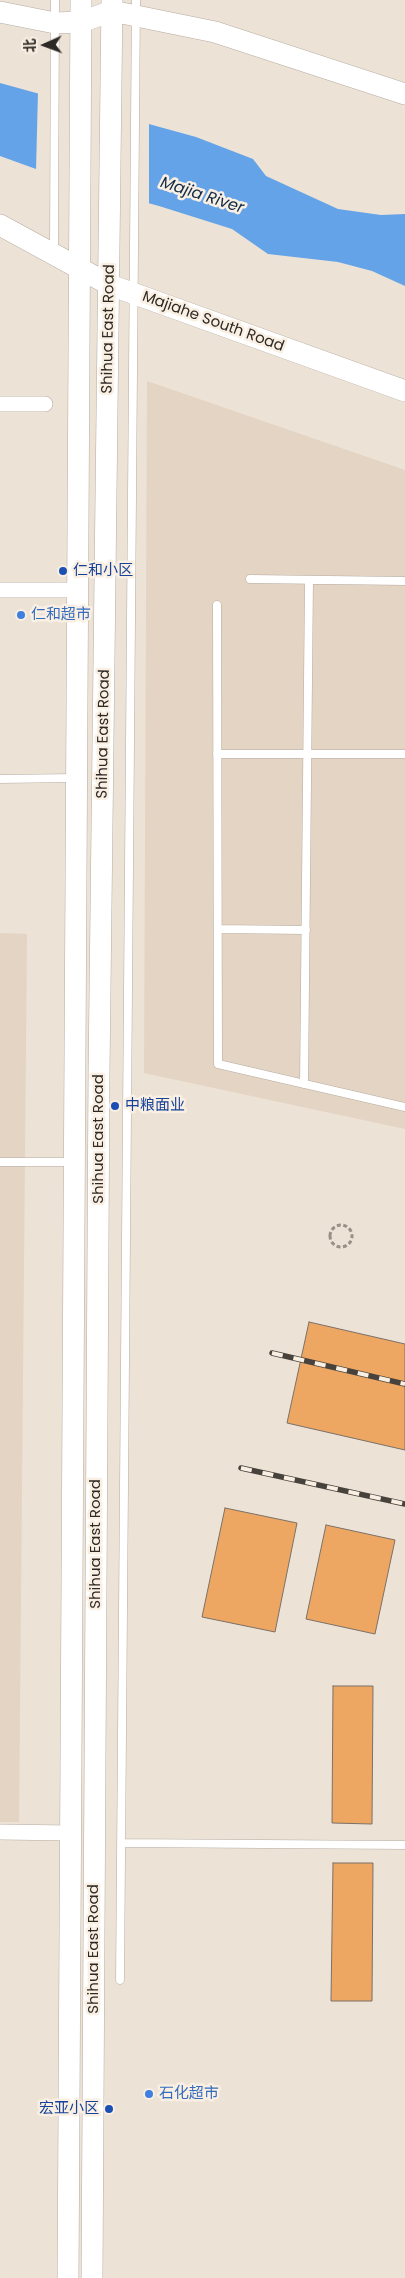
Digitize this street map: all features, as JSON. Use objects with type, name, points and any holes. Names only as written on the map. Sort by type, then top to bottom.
[{"type":"main road","name":"Shihua East Road","points":[[68,2278],[76,778],[82,96],[81,0]]},
{"type":"main road","points":[[0,12],[55,23],[81,22],[112,6],[136,8],[405,94]]},
{"type":"main road","name":"Shihua East Road","points":[[92,2278],[99,1072],[112,6]]},
{"type":"main road","name":"Majiahe South Road","points":[[0,225],[110,285],[405,391]]},
{"type":"street","points":[[0,404],[44,404]]},
{"type":"street","points":[[0,590],[78,590]]},
{"type":"street","points":[[0,1832],[70,1833]]},
{"type":"lane","points":[[54,254],[55,0]]},
{"type":"lane","points":[[120,1980],[136,8]]},
{"type":"lane","points":[[250,580],[405,582]]},
{"type":"lane","points":[[304,1084],[309,580]]},
{"type":"lane","points":[[217,605],[218,1064],[405,1107]]},
{"type":"lane","points":[[217,754],[405,754]]},
{"type":"lane","points":[[0,779],[76,778]]},
{"type":"lane","points":[[218,929],[306,930]]},
{"type":"lane","points":[[0,1162],[74,1162]]},
{"type":"lane","points":[[122,1843],[405,1845]]},
{"type":"path","points":[[343,1225],[351,1231],[351,1240],[343,1246],[338,1246],[334,1244],[330,1236],[334,1227],[343,1225]]},
{"type":"shaded area","points":[[147,381],[405,470],[405,1129],[144,1073]]},
{"type":"shaded area","points":[[0,933],[27,934],[19,1822],[0,1822]]},
{"type":"water","name":"Majia River","points":[[0,83],[196,137],[253,159],[266,176],[338,209],[381,215],[405,214],[405,286],[372,271],[338,262],[268,254],[232,229],[72,182],[0,156]]},
{"type":"pier","points":[[38,92],[149,123],[149,205],[71,184],[36,171]]},
{"type":"building","points":[[309,1322],[405,1344],[405,1450],[287,1423]]},
{"type":"building","points":[[225,1508],[297,1523],[275,1632],[202,1617]]},
{"type":"building","points":[[326,1525],[395,1540],[375,1634],[306,1619]]},
{"type":"building","points":[[333,1686],[373,1686],[372,1824],[332,1823]]},
{"type":"building","points":[[333,1863],[373,1863],[372,2001],[331,2001]]},
{"type":"railway","points":[[272,1353],[405,1384]]},
{"type":"railway","points":[[241,1468],[405,1504]]},
{"type":"place","name":"仁和小区","points":[[63,571]]},
{"type":"place","name":"仁和超市","points":[[21,615]]},
{"type":"place","name":"中粮面业","points":[[115,1106]]},
{"type":"place","name":"石化超市","points":[[149,2094]]},
{"type":"place","name":"宏亚小区","points":[[109,2109]]}]
